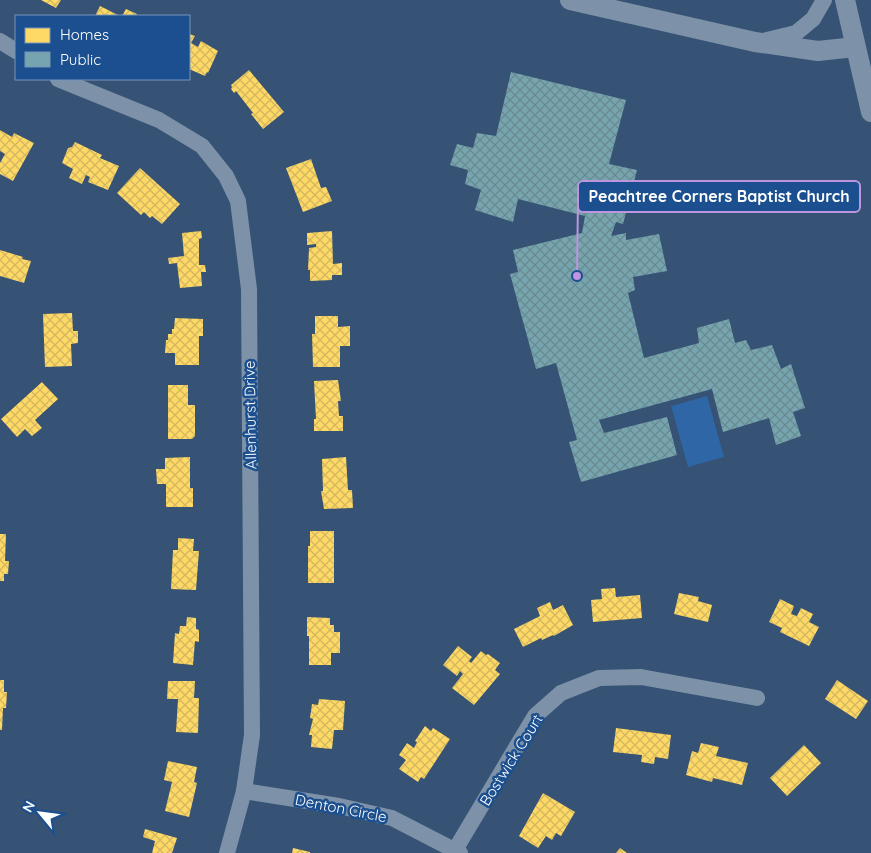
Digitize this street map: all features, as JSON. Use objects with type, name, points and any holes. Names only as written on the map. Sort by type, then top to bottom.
[{"type":"street","points":[[570,0],[755,42],[818,51],[855,47]]},
{"type":"street","points":[[755,42],[796,33],[813,19],[824,0]]},
{"type":"street","points":[[845,0],[871,112]]},
{"type":"street","points":[[0,40],[15,51]]},
{"type":"street","name":"Allenhurst Drive","points":[[60,80],[159,120],[202,146],[226,176],[238,201],[249,289],[252,736],[244,792],[228,853]]},
{"type":"street","name":"Bostwick Court","points":[[458,851],[535,716],[561,693],[598,678],[641,677],[757,698]]},
{"type":"street","name":"Denton Circle","points":[[244,792],[339,806],[392,818],[458,851]]},
{"type":"shaded area","points":[[707,396],[724,457],[688,467],[671,406]]},
{"type":"building: Homes","points":[[41,0],[61,0],[56,8]]},
{"type":"building: Homes","points":[[100,6],[118,15],[96,15]]},
{"type":"building: Homes","points":[[126,9],[137,14],[136,15],[123,15]]},
{"type":"building: Homes","points":[[190,34],[195,36],[191,43],[198,47],[201,41],[218,51],[205,76],[190,69]]},
{"type":"building: Homes","points":[[249,70],[284,112],[263,129],[236,91],[234,93],[231,89],[231,85]]},
{"type":"building: Homes","points":[[0,130],[12,137],[14,133],[34,143],[13,181],[0,174],[0,163],[5,154],[0,151]]},
{"type":"building: Homes","points":[[75,142],[102,155],[100,158],[119,166],[108,190],[88,182],[90,177],[86,175],[82,184],[69,178],[73,169],[62,163],[68,148],[72,147]]},
{"type":"building: Homes","points":[[311,159],[321,188],[326,187],[332,201],[303,212],[286,168]]},
{"type":"building: Homes","points":[[140,168],[180,204],[162,224],[152,216],[150,218],[144,212],[141,215],[117,193]]},
{"type":"building: Homes","points":[[201,231],[202,238],[199,239],[199,265],[205,265],[206,272],[201,272],[202,286],[180,288],[177,263],[169,264],[168,258],[184,256],[182,233]]},
{"type":"building: Homes","points":[[332,231],[333,264],[342,263],[342,275],[332,275],[332,280],[310,281],[310,270],[308,270],[309,248],[316,247],[316,244],[307,245],[307,233]]},
{"type":"building: Homes","points":[[0,250],[31,261],[24,283],[0,276]]},
{"type":"building: Homes","points":[[72,313],[73,331],[78,331],[78,343],[71,344],[72,366],[45,367],[43,314]]},
{"type":"building: Homes","points":[[315,316],[338,316],[338,327],[350,326],[350,346],[340,346],[340,367],[313,367],[312,334],[315,334]]},
{"type":"building: Homes","points":[[175,318],[203,319],[203,336],[199,336],[199,365],[175,365],[175,353],[165,353],[166,340],[168,340],[168,334],[172,334]]},
{"type":"building: Homes","points":[[338,380],[341,401],[338,401],[339,416],[343,416],[343,431],[314,431],[314,419],[316,419],[314,381]]},
{"type":"building: Homes","points":[[42,382],[58,399],[35,420],[42,428],[32,436],[25,429],[17,437],[1,419]]},
{"type":"building: Homes","points":[[168,385],[188,385],[188,405],[195,405],[195,436],[192,439],[168,439]]},
{"type":"building: Homes","points":[[190,457],[190,488],[193,488],[193,507],[166,507],[166,484],[157,484],[156,469],[165,469],[165,458]]},
{"type":"building: Homes","points":[[346,457],[348,490],[352,490],[353,508],[324,509],[321,491],[323,491],[322,459]]},
{"type":"building: Homes","points":[[310,531],[334,531],[334,583],[308,583]]},
{"type":"building: Homes","points":[[0,534],[6,534],[5,561],[9,561],[8,574],[4,574],[4,581],[0,581]]},
{"type":"building: Homes","points":[[178,538],[194,539],[193,551],[199,551],[196,590],[171,589],[173,550],[178,550]]},
{"type":"building: Homes","points":[[615,588],[616,597],[640,595],[642,618],[593,622],[591,600],[602,599],[601,589]]},
{"type":"building: Homes","points":[[679,593],[699,597],[698,601],[712,605],[708,622],[674,614]]},
{"type":"building: Homes","points":[[780,599],[794,606],[791,614],[797,616],[801,608],[813,614],[809,622],[819,627],[809,646],[780,632],[782,628],[769,622]]},
{"type":"building: Homes","points":[[550,602],[553,610],[563,605],[573,625],[554,636],[542,640],[541,638],[523,647],[514,629],[540,616],[537,608]]},
{"type":"building: Homes","points":[[187,617],[196,618],[196,629],[199,630],[199,642],[195,641],[193,665],[173,663],[175,633],[179,634],[180,626],[186,626]]},
{"type":"building: Homes","points":[[307,617],[330,618],[330,625],[334,625],[334,632],[340,632],[340,653],[331,653],[331,665],[309,665]]},
{"type":"building: Homes","points":[[458,646],[472,657],[469,661],[471,663],[481,651],[500,663],[495,670],[500,674],[474,705],[452,688],[463,674],[460,671],[457,676],[443,665]]},
{"type":"building: Homes","points":[[0,680],[4,680],[4,692],[7,692],[6,708],[3,708],[2,730],[0,730]]},
{"type":"building: Homes","points":[[837,680],[868,701],[856,719],[825,699]]},
{"type":"building: Homes","points":[[168,681],[195,681],[194,698],[199,698],[198,733],[176,732],[178,699],[167,699]]},
{"type":"building: Homes","points":[[319,699],[345,701],[343,730],[334,730],[332,749],[311,747],[312,735],[309,735],[313,719],[310,718],[312,704],[318,705]]},
{"type":"building: Homes","points":[[425,726],[431,731],[433,728],[450,739],[424,779],[421,777],[418,782],[399,769],[406,760],[399,755],[407,743],[414,748],[417,742],[415,741]]},
{"type":"building: Homes","points":[[616,728],[671,735],[668,759],[655,757],[654,764],[641,762],[642,755],[613,752]]},
{"type":"building: Homes","points":[[701,743],[719,747],[716,756],[748,763],[742,785],[713,778],[712,782],[686,775],[692,751],[698,753]]},
{"type":"building: Homes","points":[[804,745],[821,763],[787,796],[770,778]]},
{"type":"building: Homes","points":[[168,761],[197,767],[194,782],[197,783],[189,817],[165,811],[172,782],[164,780]]},
{"type":"building: Homes","points":[[543,793],[575,812],[561,836],[556,833],[552,840],[546,836],[538,848],[519,836]]},
{"type":"building: Homes","points":[[145,829],[177,838],[172,853],[152,853],[155,841],[143,837]]},
{"type":"building: Homes","points":[[293,848],[310,852],[310,853],[292,853]]},
{"type":"building: Homes","points":[[620,848],[627,853],[616,853]]},
{"type":"building: Public","points":[[511,72],[626,100],[609,164],[637,170],[623,224],[616,222],[611,236],[626,233],[626,240],[659,234],[667,271],[633,277],[635,290],[628,293],[644,358],[699,343],[697,328],[729,319],[735,343],[746,340],[751,350],[772,345],[781,369],[791,364],[805,408],[793,412],[801,436],[776,445],[769,418],[723,432],[712,389],[599,420],[604,433],[667,417],[677,455],[581,482],[569,442],[577,440],[556,363],[536,369],[510,274],[518,272],[513,250],[582,233],[585,216],[518,199],[513,222],[475,210],[481,190],[465,184],[468,170],[450,165],[457,144],[473,148],[477,133],[496,136]]},
{"type":"place","name":"Peachtree Corners Baptist Church","points":[[577,276]]}]
